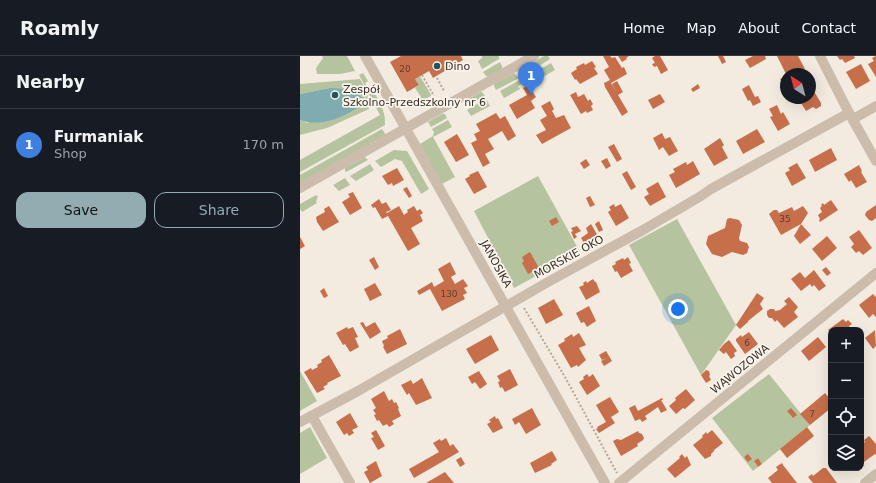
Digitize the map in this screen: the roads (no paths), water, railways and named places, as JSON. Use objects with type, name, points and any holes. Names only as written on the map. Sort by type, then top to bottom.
[{"type":"street","name":"JANOSIKA","points":[[365,56],[605,483]]},
{"type":"street","points":[[300,188],[534,56]]},
{"type":"street","points":[[820,56],[876,161]]},
{"type":"street","name":"MORSKIE OKO","points":[[300,422],[644,230],[711,189],[851,116],[876,106]]},
{"type":"street","name":"WĄWOZOWA","points":[[620,482],[876,274]]},
{"type":"street","points":[[312,416],[350,483]]},
{"type":"street","points":[[865,483],[876,474]]},
{"type":"water","points":[[330,88],[344,89],[353,92],[361,96],[364,100],[364,104],[334,120],[317,123],[300,120],[300,94]]},
{"type":"place","name":"Dino","points":[[437,66]]},
{"type":"place","name":"Zespół Szkolno-Przedszkolny nr 6","points":[[335,95]]},
{"type":"place","name":"Furmaniak","points":[[531,95]]}]
